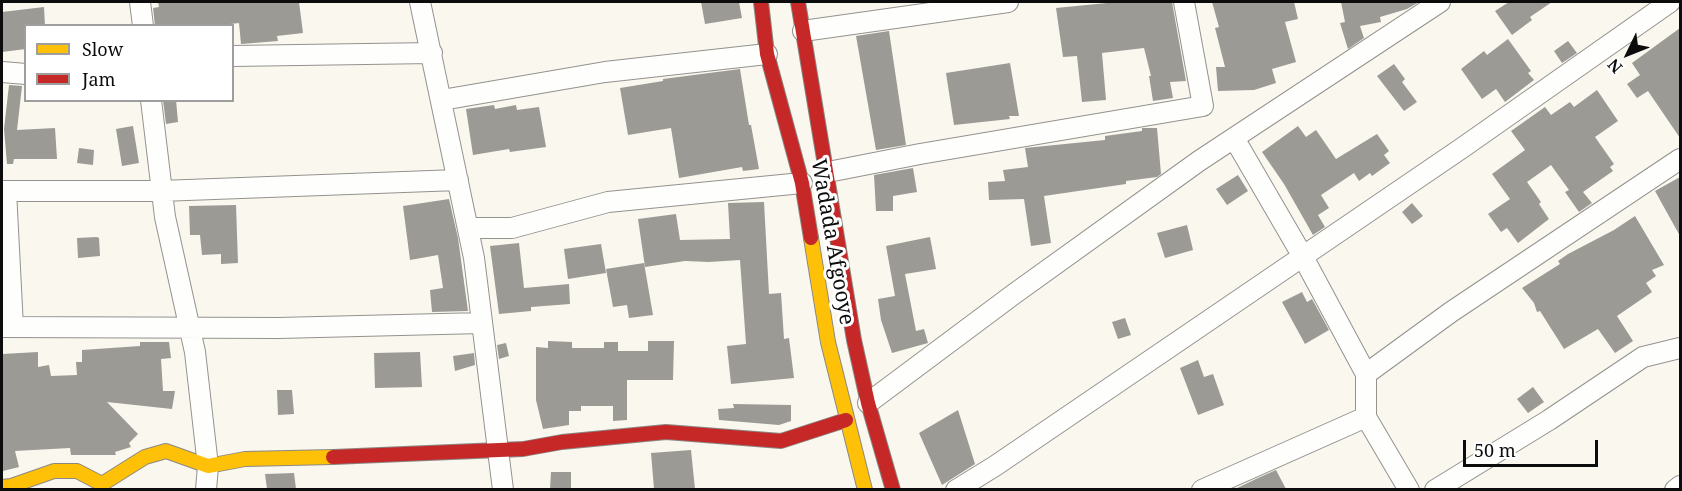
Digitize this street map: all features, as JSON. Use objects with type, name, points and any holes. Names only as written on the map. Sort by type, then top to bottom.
[{"type":"main road","name":"Wadada Afgooye","points":[[761,2],[767,54],[802,183],[828,342],[865,489]]},
{"type":"main road","name":"Wadada Afgooye","points":[[798,2],[828,172],[854,340],[868,403],[893,489]]},
{"type":"main road","points":[[2,487],[54,471],[76,471],[102,484],[146,457],[166,451],[208,466],[245,459],[523,449],[562,442],[666,432],[781,441],[846,420]]},
{"type":"street","points":[[140,2],[143,24]]},
{"type":"street","points":[[420,2],[474,258],[503,489]]},
{"type":"street","points":[[803,31],[1008,2]]},
{"type":"street","points":[[828,172],[1203,106],[1184,2]]},
{"type":"street","points":[[868,403],[1014,294],[1234,138],[1440,2]]},
{"type":"street","points":[[956,489],[995,466],[1462,148],[1670,2]]},
{"type":"street","points":[[234,56],[432,53]]},
{"type":"street","points":[[442,100],[605,72],[767,54]]},
{"type":"street","points":[[2,72],[24,74]]},
{"type":"street","points":[[151,102],[160,191],[195,352],[208,466],[206,489]]},
{"type":"street","points":[[1234,138],[1302,255],[1366,374],[1366,417],[1409,489]]},
{"type":"street","points":[[1366,374],[1451,312],[1680,159]]},
{"type":"street","points":[[458,180],[160,191],[4,191],[7,327],[355,327],[482,322]]},
{"type":"street","points":[[468,228],[512,228],[608,202],[802,183]]},
{"type":"street","points":[[1436,489],[1550,420],[1642,357],[1680,348]]},
{"type":"street","points":[[1202,489],[1366,417]]},
{"type":"street","points":[[1675,489],[1680,486]]},
{"type":"building","points":[[158,2],[299,2],[303,33],[277,36],[278,41],[241,44],[239,23],[155,24],[153,8],[159,7]]},
{"type":"building","points":[[701,2],[739,2],[742,18],[705,24]]},
{"type":"building","points":[[1117,2],[1172,2],[1186,81],[1170,82],[1173,98],[1153,101],[1149,76],[1151,76],[1144,48],[1102,53],[1106,100],[1082,102],[1077,56],[1063,57],[1056,8]]},
{"type":"building","points":[[1212,2],[1294,2],[1298,19],[1285,22],[1296,62],[1272,69],[1276,83],[1254,90],[1218,91],[1216,67],[1225,67],[1215,28],[1219,27]]},
{"type":"building","points":[[1341,2],[1419,2],[1407,9],[1380,17],[1381,22],[1360,26],[1364,38],[1348,49],[1340,23],[1345,22]]},
{"type":"building","points":[[1509,2],[1552,2],[1530,17],[1532,20],[1512,35],[1495,11]]},
{"type":"building","points":[[44,7],[45,24],[24,24],[24,49],[2,52],[2,12]]},
{"type":"building","points":[[1680,28],[1680,138],[1648,91],[1637,98],[1627,84],[1640,75],[1632,63]]},
{"type":"building","points":[[889,31],[906,145],[876,150],[856,36]]},
{"type":"building","points":[[1508,39],[1531,71],[1528,73],[1534,80],[1505,102],[1496,89],[1482,99],[1461,69],[1484,51],[1487,55]]},
{"type":"building","points":[[1568,41],[1577,53],[1562,63],[1554,51]]},
{"type":"building","points":[[1010,63],[1019,116],[954,125],[946,73]]},
{"type":"building","points":[[1394,64],[1405,79],[1402,82],[1417,102],[1404,111],[1377,76]]},
{"type":"building","points":[[740,69],[759,169],[743,171],[742,167],[679,178],[671,128],[628,135],[620,88],[663,81],[663,79]]},
{"type":"building","points":[[9,85],[22,86],[17,130],[55,128],[57,159],[14,159],[13,164],[7,164],[4,129]]},
{"type":"building","points":[[1597,90],[1618,121],[1595,137],[1614,164],[1610,167],[1613,171],[1583,192],[1592,203],[1579,212],[1565,192],[1569,190],[1551,165],[1527,182],[1541,202],[1539,204],[1549,219],[1518,243],[1507,228],[1501,232],[1488,214],[1510,199],[1492,174],[1525,150],[1511,131],[1545,107],[1551,115],[1570,102],[1574,107]]},
{"type":"building","points":[[163,102],[176,102],[178,122],[166,124]]},
{"type":"building","points":[[494,105],[495,109],[516,105],[517,110],[539,107],[546,147],[510,152],[509,149],[473,155],[466,109]]},
{"type":"building","points":[[133,126],[139,163],[122,166],[116,129]]},
{"type":"building","points":[[1298,126],[1306,137],[1316,130],[1336,159],[1377,134],[1389,151],[1384,155],[1390,163],[1372,176],[1370,173],[1359,181],[1354,173],[1321,195],[1329,208],[1318,215],[1325,227],[1313,235],[1284,184],[1262,152]]},
{"type":"building","points":[[1142,128],[1157,128],[1161,174],[1157,177],[1126,181],[1126,184],[1044,196],[1051,243],[1031,246],[1024,199],[989,200],[988,182],[1005,181],[1003,170],[1028,167],[1025,148],[1105,140],[1105,136],[1142,131]]},
{"type":"building","points":[[79,148],[94,150],[93,165],[77,163]]},
{"type":"building","points":[[913,168],[917,192],[893,196],[893,211],[876,211],[874,175]]},
{"type":"building","points":[[1238,175],[1248,191],[1227,205],[1216,189]]},
{"type":"building","points":[[1680,177],[1680,236],[1655,191]]},
{"type":"building","points":[[449,199],[458,238],[468,311],[432,312],[430,290],[443,288],[438,255],[410,260],[403,206]]},
{"type":"building","points":[[764,202],[769,294],[781,293],[784,339],[789,338],[794,378],[731,384],[727,346],[746,344],[740,260],[685,261],[645,267],[638,219],[676,214],[680,240],[730,239],[728,203]]},
{"type":"building","points":[[1412,203],[1423,216],[1412,224],[1402,212]]},
{"type":"building","points":[[236,205],[238,263],[221,264],[221,254],[202,255],[200,235],[190,235],[189,206]]},
{"type":"building","points":[[1635,216],[1664,265],[1652,270],[1656,276],[1646,283],[1652,292],[1617,316],[1633,341],[1615,353],[1598,329],[1564,349],[1522,288],[1560,264],[1558,261],[1568,254],[1614,230]]},
{"type":"building","points":[[1187,225],[1193,250],[1165,258],[1157,233]]},
{"type":"building","points":[[930,237],[936,269],[905,274],[916,331],[924,329],[928,343],[892,353],[881,320],[878,299],[895,296],[886,246]]},
{"type":"building","points":[[77,238],[99,238],[100,256],[78,258]]},
{"type":"building","points":[[519,243],[524,288],[569,284],[570,304],[531,307],[531,311],[499,314],[490,246]]},
{"type":"building","points":[[601,244],[606,273],[568,279],[564,249]]},
{"type":"building","points":[[644,263],[653,315],[629,318],[627,305],[613,307],[606,269]]},
{"type":"building","points":[[1302,292],[1307,302],[1312,299],[1329,330],[1305,344],[1282,302]]},
{"type":"building","points":[[1125,318],[1131,335],[1118,339],[1112,322]]},
{"type":"building","points":[[548,341],[572,342],[572,348],[604,348],[604,342],[618,342],[618,351],[648,351],[648,341],[674,341],[673,380],[627,380],[627,420],[613,421],[613,406],[581,406],[581,411],[569,411],[569,425],[543,429],[536,400],[536,347],[548,348]]},
{"type":"building","points":[[140,342],[169,342],[171,358],[161,359],[163,391],[175,391],[172,409],[107,402],[138,434],[129,443],[131,447],[115,452],[116,455],[71,455],[70,448],[15,451],[19,467],[3,471],[2,354],[38,352],[38,367],[49,365],[51,376],[77,375],[76,362],[82,362],[82,350],[140,346]]},
{"type":"building","points":[[506,343],[509,356],[499,359],[497,345]]},
{"type":"building","points":[[420,352],[422,387],[375,388],[374,353]]},
{"type":"building","points":[[474,353],[475,365],[455,371],[453,356]]},
{"type":"building","points":[[1198,360],[1204,377],[1213,374],[1224,405],[1198,415],[1180,368]]},
{"type":"building","points":[[1533,387],[1544,402],[1528,413],[1517,399]]},
{"type":"building","points":[[277,390],[292,390],[294,414],[278,415]]},
{"type":"building","points":[[733,404],[791,405],[791,421],[779,425],[719,420],[718,409],[734,408]]},
{"type":"building","points":[[958,410],[975,464],[942,485],[919,433]]},
{"type":"building","points":[[691,450],[695,489],[654,489],[651,453]]},
{"type":"building","points":[[1276,470],[1286,489],[1235,489],[1258,478]]},
{"type":"building","points":[[551,472],[571,472],[571,489],[550,489]]},
{"type":"building","points":[[294,473],[296,489],[267,489],[265,474]]},
{"type":"traffic: slow","points":[[811,238],[828,342],[865,490]]},
{"type":"traffic: slow","points":[[2,487],[54,471],[77,471],[102,484],[145,457],[166,451],[208,466],[245,459],[333,457]]},
{"type":"traffic: jam","points":[[761,2],[767,54],[802,183],[811,238]]},
{"type":"traffic: jam","points":[[798,2],[854,340],[868,403],[893,490]]},
{"type":"traffic: jam","points":[[333,457],[523,449],[562,442],[666,432],[781,441],[846,420]]}]
